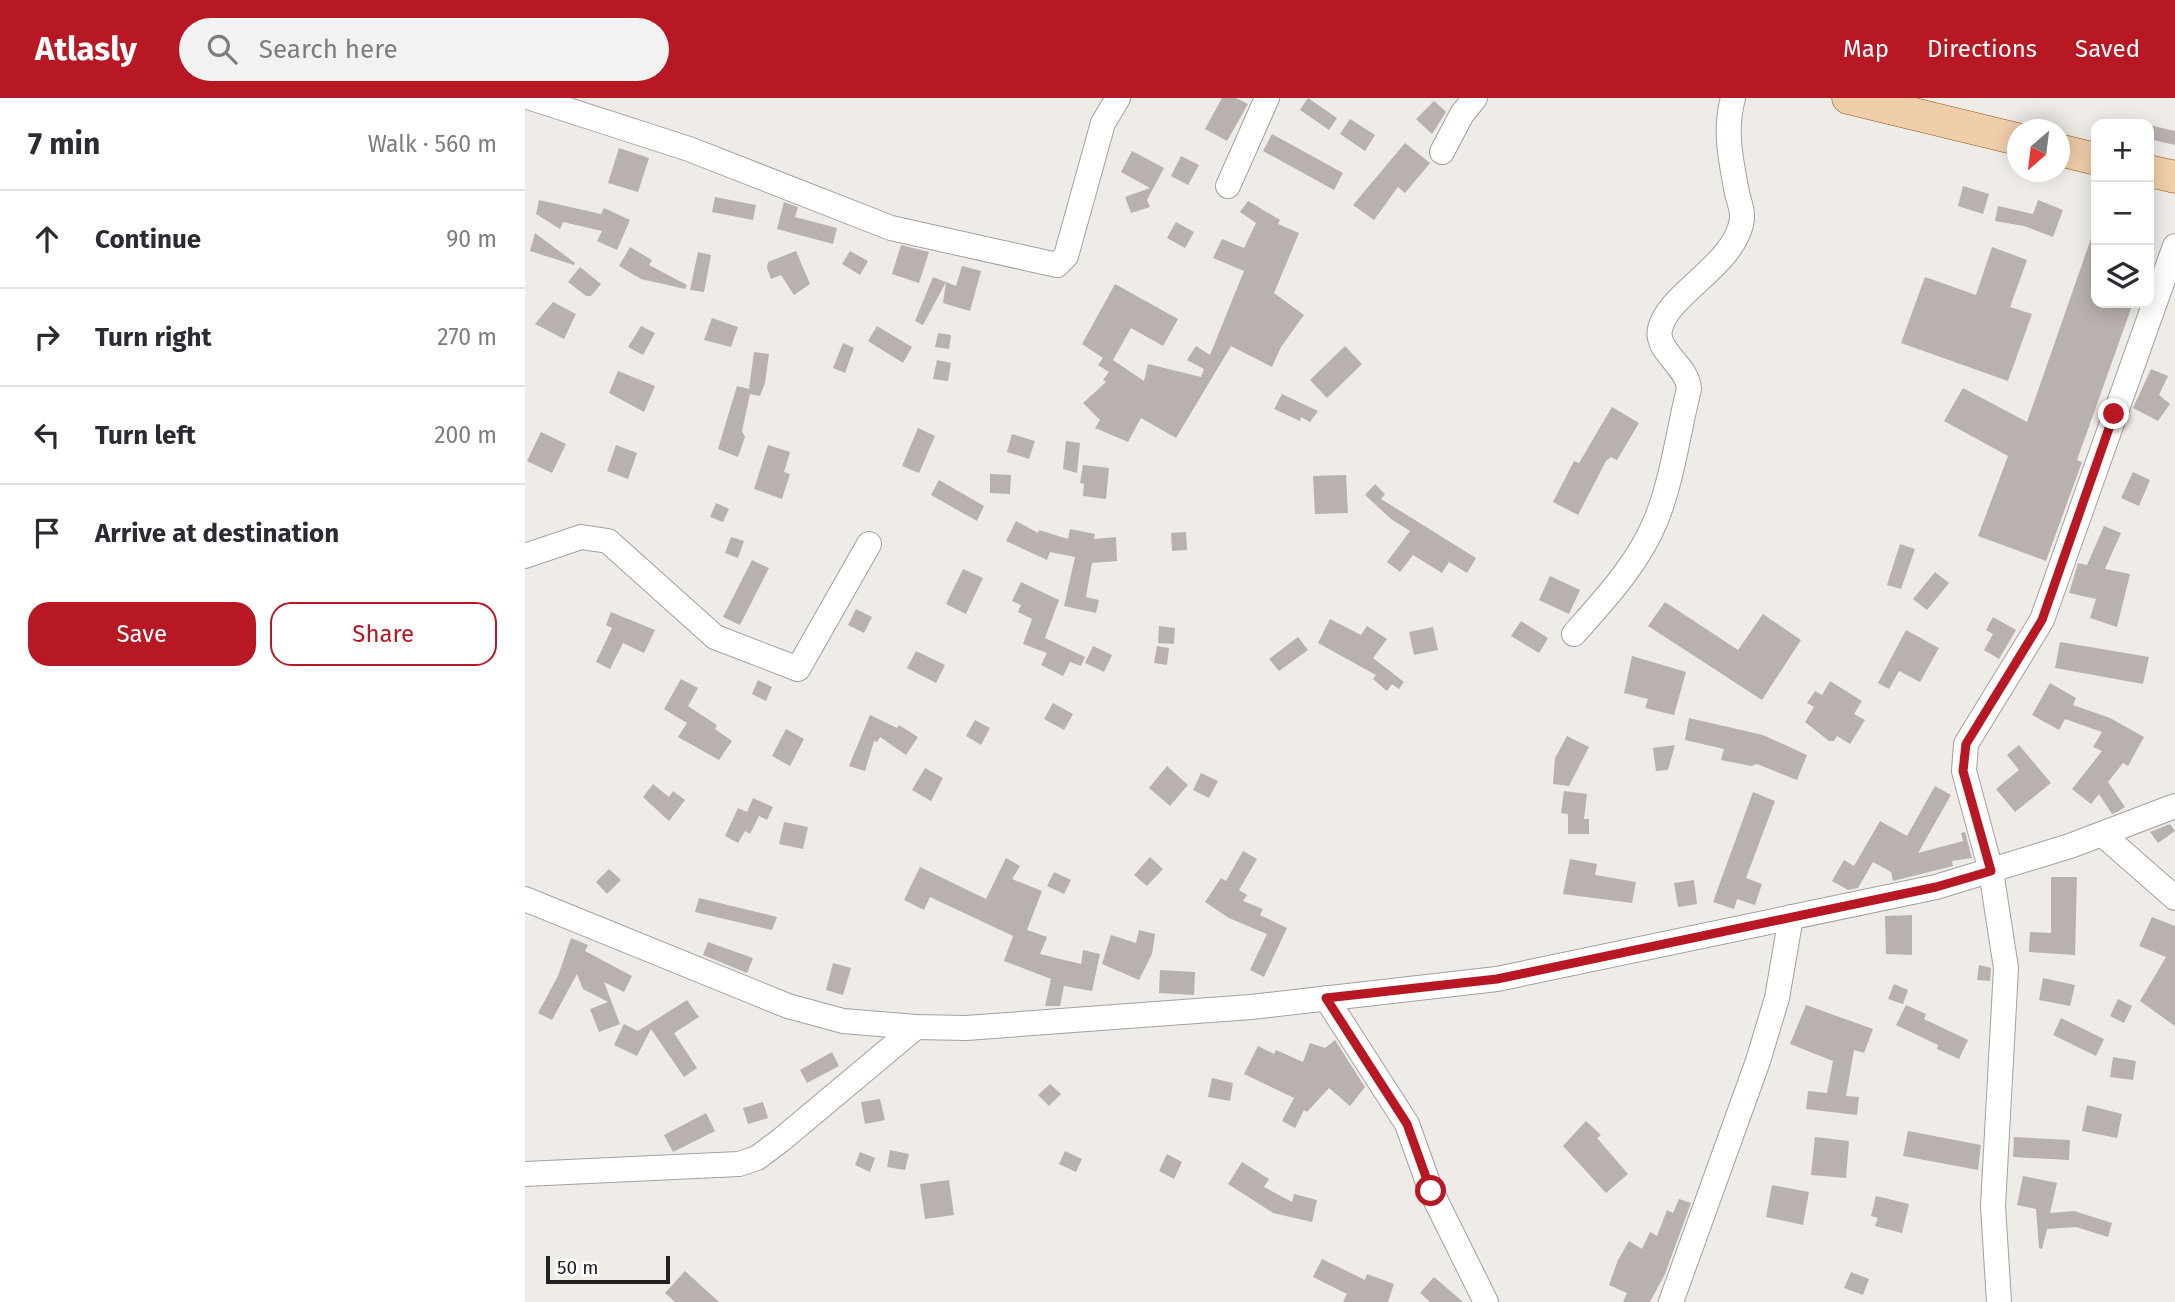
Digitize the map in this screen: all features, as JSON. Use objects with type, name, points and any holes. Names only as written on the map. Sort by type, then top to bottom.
[{"type":"main road","points":[[1848,98],[2007,136]]},
{"type":"main road","points":[[2070,152],[2091,158]]},
{"type":"main road","points":[[2154,172],[2175,177]]},
{"type":"street","points":[[531,98],[689,149],[891,228],[1057,265],[1066,256],[1103,123],[1118,98]]},
{"type":"street","points":[[1228,186],[1267,98]]},
{"type":"street","points":[[1442,152],[1462,114],[1475,98]]},
{"type":"street","points":[[1574,634],[1631,565],[1656,521],[1668,481],[1689,379],[1661,343],[1659,332],[1664,316],[1709,273],[1729,247],[1742,218],[1727,138],[1728,116],[1733,98]]},
{"type":"street","points":[[1999,1302],[1993,1206],[2006,968],[1991,871],[1963,771],[1966,744],[2042,620],[2175,246]]},
{"type":"street","points":[[525,556],[581,537],[608,541],[715,637],[798,669],[869,544]]},
{"type":"street","points":[[525,899],[788,1006],[843,1021],[966,1028],[1326,998],[1497,979],[1936,887],[2102,834],[2175,806]]},
{"type":"street","points":[[2102,834],[2175,898]]},
{"type":"street","points":[[1671,1302],[1758,1061],[1777,998],[1791,917]]},
{"type":"street","points":[[1326,998],[1407,1124],[1431,1191],[1486,1302]]},
{"type":"street","points":[[525,1174],[739,1164],[757,1157],[781,1140],[916,1027]]},
{"type":"building","points":[[1222,98],[1236,98],[1248,104],[1227,141],[1205,129]]},
{"type":"building","points":[[1308,98],[1337,118],[1329,130],[1300,110]]},
{"type":"building","points":[[1434,101],[1446,112],[1432,134],[1416,119]]},
{"type":"building","points":[[1350,119],[1375,135],[1365,151],[1340,134]]},
{"type":"building","points":[[2154,126],[2175,131],[2175,145],[2154,140]]},
{"type":"building","points":[[1272,134],[1343,173],[1334,190],[1263,151]]},
{"type":"building","points":[[1405,143],[1430,163],[1405,193],[1398,187],[1374,220],[1353,205]]},
{"type":"building","points":[[619,148],[649,158],[638,192],[608,183]]},
{"type":"building","points":[[1132,151],[1164,168],[1147,200],[1150,207],[1131,213],[1125,197],[1150,188],[1121,172]]},
{"type":"building","points":[[1181,156],[1199,165],[1188,185],[1171,176]]},
{"type":"building","points":[[1963,186],[1989,194],[1983,214],[1958,206]]},
{"type":"building","points":[[715,197],[756,205],[753,220],[712,212]]},
{"type":"building","points":[[539,200],[601,214],[604,208],[630,220],[617,250],[597,241],[602,231],[563,222],[560,229],[536,214]]},
{"type":"building","points":[[2038,200],[2063,210],[2053,237],[2024,226],[1995,221],[1998,206],[2033,214]]},
{"type":"building","points":[[1248,201],[1280,220],[1278,224],[1299,233],[1274,293],[1304,315],[1281,347],[1272,367],[1231,346],[1176,438],[1141,418],[1128,442],[1095,428],[1100,420],[1083,403],[1106,382],[1103,380],[1109,372],[1098,365],[1103,358],[1082,344],[1115,284],[1178,319],[1163,346],[1131,328],[1113,360],[1144,381],[1148,364],[1201,377],[1204,369],[1187,360],[1196,346],[1210,355],[1244,271],[1213,258],[1222,239],[1244,248],[1256,223],[1240,212]]},
{"type":"building","points":[[784,202],[798,207],[795,217],[837,228],[833,244],[777,229]]},
{"type":"building","points":[[1176,222],[1194,232],[1185,248],[1167,238]]},
{"type":"building","points":[[535,233],[575,263],[574,265],[530,251]]},
{"type":"building","points":[[2091,239],[2091,308],[2131,308],[2077,460],[2082,462],[2046,561],[1978,536],[2008,456],[1944,421],[1963,388],[2027,422]]},
{"type":"building","points":[[901,245],[929,252],[919,283],[892,274]]},
{"type":"building","points":[[630,247],[652,260],[649,265],[687,285],[685,289],[641,279],[619,266]]},
{"type":"building","points":[[1992,247],[2027,260],[2010,307],[2032,314],[2008,381],[1901,343],[1925,277],[1976,295]]},
{"type":"building","points":[[796,251],[810,284],[794,295],[781,275],[771,279],[767,268],[768,262]]},
{"type":"building","points":[[850,251],[868,261],[860,275],[842,264]]},
{"type":"building","points":[[698,252],[711,255],[704,292],[690,290]]},
{"type":"building","points":[[962,266],[981,271],[970,311],[943,303],[946,282],[956,286]]},
{"type":"building","points":[[580,267],[601,284],[591,296],[586,296],[568,282]]},
{"type":"building","points":[[933,277],[946,282],[923,325],[915,321]]},
{"type":"building","points":[[553,302],[576,314],[564,339],[535,324]]},
{"type":"building","points":[[712,318],[738,327],[731,347],[704,340]]},
{"type":"building","points":[[641,326],[655,333],[643,355],[628,347]]},
{"type":"building","points":[[877,326],[912,347],[903,363],[868,341]]},
{"type":"building","points":[[938,333],[951,335],[949,349],[935,347]]},
{"type":"building","points":[[843,343],[854,348],[845,373],[833,368]]},
{"type":"building","points":[[1345,346],[1362,364],[1327,398],[1310,380]]},
{"type":"building","points":[[754,352],[769,354],[765,383],[760,396],[750,394],[742,431],[745,437],[738,457],[718,449],[737,386],[749,389]]},
{"type":"building","points":[[937,360],[951,363],[948,381],[933,379]]},
{"type":"building","points":[[2151,369],[2168,376],[2159,395],[2170,404],[2158,421],[2133,408]]},
{"type":"building","points":[[618,371],[655,386],[644,412],[609,393]]},
{"type":"building","points":[[1282,394],[1318,411],[1310,422],[1301,417],[1300,421],[1274,409]]},
{"type":"building","points":[[1612,407],[1639,423],[1617,460],[1611,457],[1606,461],[1578,515],[1553,502],[1574,461],[1579,463]]},
{"type":"building","points":[[918,428],[935,436],[919,473],[902,466]]},
{"type":"building","points":[[541,432],[566,444],[552,473],[527,461]]},
{"type":"building","points":[[1012,434],[1035,441],[1029,459],[1007,452]]},
{"type":"building","points":[[1066,441],[1080,443],[1077,473],[1063,469]]},
{"type":"building","points":[[616,445],[637,453],[628,479],[607,471]]},
{"type":"building","points":[[768,445],[790,452],[784,472],[790,474],[782,499],[754,489]]},
{"type":"building","points":[[1083,465],[1109,468],[1106,499],[1083,496],[1084,484],[1080,483]]},
{"type":"building","points":[[2133,472],[2150,480],[2139,506],[2121,498]]},
{"type":"building","points":[[990,474],[1011,475],[1010,494],[990,493]]},
{"type":"building","points":[[1346,475],[1348,513],[1315,514],[1313,476]]},
{"type":"building","points":[[939,480],[984,506],[977,521],[931,495]]},
{"type":"building","points":[[1375,484],[1385,494],[1381,499],[1476,558],[1467,573],[1449,562],[1442,573],[1413,555],[1400,572],[1387,562],[1410,531],[1391,519],[1365,495]]},
{"type":"building","points":[[716,503],[729,509],[723,522],[710,517]]},
{"type":"building","points":[[1016,521],[1038,533],[1039,530],[1068,539],[1070,529],[1095,534],[1094,539],[1116,537],[1117,561],[1092,563],[1086,597],[1099,600],[1096,613],[1064,606],[1075,557],[1050,552],[1047,560],[1006,541]]},
{"type":"building","points":[[2104,526],[2121,533],[2105,569],[2130,574],[2117,627],[2090,618],[2096,599],[2069,593],[2078,563],[2087,565]]},
{"type":"building","points":[[1186,532],[1187,550],[1172,551],[1171,533]]},
{"type":"building","points":[[731,537],[744,541],[738,558],[725,553]]},
{"type":"building","points":[[1900,544],[1915,549],[1901,589],[1887,585]]},
{"type":"building","points":[[752,560],[769,568],[740,625],[723,617]]},
{"type":"building","points":[[963,569],[983,578],[966,614],[946,604]]},
{"type":"building","points":[[1935,572],[1949,583],[1927,610],[1913,599]]},
{"type":"building","points":[[1550,576],[1580,590],[1569,614],[1539,600]]},
{"type":"building","points":[[1021,582],[1059,600],[1045,638],[1085,657],[1081,666],[1070,662],[1063,676],[1041,665],[1047,653],[1023,644],[1032,619],[1018,612],[1021,605],[1012,601]]},
{"type":"building","points":[[1665,602],[1738,650],[1763,614],[1801,640],[1762,700],[1648,626]]},
{"type":"building","points":[[856,609],[872,617],[864,633],[848,625]]},
{"type":"building","points":[[611,612],[655,630],[644,653],[623,643],[610,669],[596,662],[612,628],[606,625]]},
{"type":"building","points":[[1993,617],[2016,630],[1999,659],[1984,650],[1993,634],[1986,630]]},
{"type":"building","points":[[1330,619],[1361,635],[1367,626],[1387,639],[1373,658],[1404,682],[1399,689],[1392,684],[1387,691],[1373,679],[1376,675],[1318,643]]},
{"type":"building","points":[[1521,621],[1548,638],[1539,653],[1511,636]]},
{"type":"building","points":[[1159,626],[1175,628],[1174,644],[1158,643]]},
{"type":"building","points":[[1433,627],[1438,650],[1414,655],[1409,632]]},
{"type":"building","points":[[1906,630],[1939,648],[1920,682],[1899,671],[1889,689],[1878,683]]},
{"type":"building","points":[[1298,637],[1308,650],[1279,671],[1269,659]]},
{"type":"building","points":[[2060,642],[2149,657],[2143,684],[2055,668]]},
{"type":"building","points":[[1093,646],[1112,655],[1104,672],[1085,663]]},
{"type":"building","points":[[1157,646],[1169,648],[1167,665],[1154,663]]},
{"type":"building","points":[[916,651],[945,665],[936,683],[907,668]]},
{"type":"building","points":[[1632,656],[1686,672],[1674,715],[1645,708],[1648,699],[1624,693]]},
{"type":"building","points":[[681,679],[698,688],[688,706],[717,725],[715,729],[732,741],[719,760],[678,737],[687,723],[664,709]]},
{"type":"building","points":[[758,680],[772,687],[766,701],[752,694]]},
{"type":"building","points":[[1830,681],[1862,701],[1854,714],[1865,720],[1850,744],[1837,736],[1834,741],[1829,741],[1805,722],[1814,707],[1807,703],[1815,691],[1822,695]]},
{"type":"building","points":[[2050,683],[2076,698],[2073,705],[2110,718],[2144,737],[2128,766],[2123,763],[2108,782],[2125,807],[2117,812],[2112,814],[2099,794],[2091,804],[2072,789],[2102,751],[2093,747],[2102,732],[2065,719],[2059,730],[2032,715]]},
{"type":"building","points":[[1053,703],[1073,714],[1064,730],[1044,719]]},
{"type":"building","points":[[870,715],[897,728],[899,725],[918,737],[906,755],[880,737],[877,742],[874,741],[865,771],[849,766]]},
{"type":"building","points":[[1689,718],[1763,735],[1807,755],[1797,780],[1757,764],[1751,766],[1721,760],[1724,749],[1685,740]]},
{"type":"building","points":[[975,720],[990,728],[981,745],[966,736]]},
{"type":"building","points":[[786,729],[804,739],[790,766],[772,756]]},
{"type":"building","points":[[1567,736],[1589,747],[1569,786],[1553,784],[1555,758]]},
{"type":"building","points":[[1675,745],[1668,770],[1656,771],[1653,748]]},
{"type":"building","points":[[2019,745],[2051,783],[2015,812],[1996,789],[2019,770],[2007,755]]},
{"type":"building","points":[[1167,766],[1188,785],[1170,806],[1149,788]]},
{"type":"building","points":[[925,768],[943,778],[931,801],[912,790]]},
{"type":"building","points":[[1201,773],[1218,781],[1209,798],[1193,790]]},
{"type":"building","points":[[653,784],[669,797],[673,791],[685,800],[669,821],[643,797]]},
{"type":"building","points":[[1935,786],[1951,795],[1918,853],[1963,841],[1961,833],[1965,832],[1972,858],[1952,861],[1953,866],[1893,881],[1891,872],[1873,862],[1858,888],[1848,890],[1832,881],[1844,860],[1854,866],[1880,821],[1907,836]]},
{"type":"building","points":[[1564,791],[1587,794],[1584,819],[1589,819],[1589,834],[1568,834],[1568,814],[1561,813]]},
{"type":"building","points":[[1753,792],[1775,801],[1746,878],[1762,884],[1755,905],[1737,899],[1734,909],[1713,902]]},
{"type":"building","points":[[753,798],[773,807],[767,820],[759,816],[750,834],[745,831],[738,843],[725,836],[738,808],[747,812]]},
{"type":"building","points":[[784,822],[808,827],[803,849],[779,844]]},
{"type":"building","points":[[2170,824],[2175,831],[2158,843],[2150,832]]},
{"type":"building","points":[[1243,851],[1257,859],[1239,890],[1247,895],[1243,901],[1263,909],[1260,915],[1287,928],[1264,977],[1250,970],[1267,934],[1229,918],[1205,902],[1221,878],[1226,881]]},
{"type":"building","points":[[1150,857],[1163,869],[1147,886],[1134,875]]},
{"type":"building","points":[[1006,858],[1020,866],[1012,879],[1042,891],[1027,930],[1047,937],[1040,954],[1081,964],[1083,950],[1100,954],[1092,991],[1064,986],[1060,1006],[1045,1006],[1051,979],[1004,961],[1013,936],[930,897],[924,910],[904,900],[920,867],[986,899]]},
{"type":"building","points":[[1570,859],[1597,864],[1595,875],[1636,882],[1632,903],[1563,894]]},
{"type":"building","points":[[609,869],[621,880],[607,894],[596,882]]},
{"type":"building","points":[[1054,872],[1071,880],[1064,894],[1047,886]]},
{"type":"building","points":[[2051,877],[2077,877],[2075,955],[2029,952],[2030,932],[2051,933]]},
{"type":"building","points":[[1694,880],[1697,904],[1678,907],[1674,883]]},
{"type":"building","points":[[699,898],[777,917],[772,930],[695,912]]},
{"type":"building","points":[[1912,915],[1912,955],[1886,954],[1885,916]]},
{"type":"building","points":[[2152,917],[2175,926],[2175,1026],[2140,1001],[2166,957],[2139,946]]},
{"type":"building","points":[[1139,930],[1155,934],[1152,954],[1139,980],[1102,964],[1111,935],[1136,943]]},
{"type":"building","points":[[571,938],[588,945],[585,951],[632,976],[624,992],[604,982],[620,1024],[599,1032],[590,1009],[608,1002],[583,989],[577,974],[552,1020],[538,1013],[558,976]]},
{"type":"building","points":[[708,942],[753,958],[747,973],[703,955]]},
{"type":"building","points":[[833,963],[851,968],[843,995],[826,990]]},
{"type":"building","points":[[1979,965],[1991,968],[1990,981],[1977,980]]},
{"type":"building","points":[[1160,970],[1195,972],[1194,995],[1159,993]]},
{"type":"building","points":[[2043,978],[2075,985],[2070,1006],[2039,1000]]},
{"type":"building","points":[[1894,984],[1908,990],[1903,1004],[1888,999]]},
{"type":"building","points":[[2118,999],[2132,1006],[2124,1023],[2110,1016]]},
{"type":"building","points":[[687,1000],[699,1017],[674,1033],[697,1068],[684,1077],[651,1029],[637,1056],[614,1045],[624,1024],[638,1031]]},
{"type":"building","points":[[1806,1005],[1873,1029],[1864,1053],[1854,1050],[1846,1096],[1859,1097],[1857,1115],[1806,1109],[1808,1091],[1827,1093],[1833,1061],[1790,1044]]},
{"type":"building","points":[[1906,1005],[1926,1014],[1924,1019],[1968,1040],[1959,1059],[1937,1049],[1938,1045],[1896,1025]]},
{"type":"building","points":[[2061,1018],[2104,1039],[2096,1056],[2053,1035]]},
{"type":"building","points":[[1335,1040],[1365,1087],[1350,1106],[1329,1088],[1307,1112],[1304,1110],[1295,1128],[1282,1121],[1294,1098],[1244,1074],[1258,1046],[1274,1054],[1276,1050],[1303,1062],[1310,1043],[1325,1048]]},
{"type":"building","points":[[832,1052],[839,1066],[807,1083],[800,1070]]},
{"type":"building","points":[[2113,1057],[2136,1061],[2133,1080],[2110,1077]]},
{"type":"building","points":[[1212,1078],[1233,1083],[1230,1101],[1208,1097]]},
{"type":"building","points":[[1050,1084],[1061,1094],[1049,1106],[1038,1095]]},
{"type":"building","points":[[880,1099],[885,1120],[865,1124],[861,1102]]},
{"type":"building","points":[[763,1102],[768,1118],[748,1124],[743,1108]]},
{"type":"building","points":[[2087,1105],[2122,1114],[2117,1138],[2082,1131]]},
{"type":"building","points":[[706,1113],[715,1131],[673,1152],[664,1135]]},
{"type":"building","points":[[1586,1121],[1601,1135],[1597,1138],[1628,1174],[1606,1193],[1563,1146]]},
{"type":"building","points":[[1908,1131],[1981,1145],[1978,1170],[1903,1156]]},
{"type":"building","points":[[1815,1137],[1849,1141],[1846,1178],[1811,1175]]},
{"type":"building","points":[[2014,1137],[2070,1140],[2069,1160],[2013,1157]]},
{"type":"building","points":[[890,1150],[909,1154],[905,1170],[887,1167]]},
{"type":"building","points":[[1065,1151],[1082,1159],[1076,1172],[1059,1164]]},
{"type":"building","points":[[860,1152],[875,1158],[870,1172],[855,1165]]},
{"type":"building","points":[[1167,1154],[1182,1162],[1174,1179],[1159,1171]]},
{"type":"building","points":[[1242,1162],[1269,1179],[1264,1187],[1292,1202],[1294,1194],[1317,1200],[1312,1222],[1273,1213],[1228,1184]]},
{"type":"building","points":[[2023,1176],[2057,1183],[2050,1213],[2074,1211],[2112,1223],[2108,1237],[2076,1227],[2047,1229],[2042,1249],[2039,1248],[2036,1209],[2017,1205]]},
{"type":"building","points":[[949,1180],[954,1215],[925,1219],[920,1184]]},
{"type":"building","points":[[1772,1185],[1809,1192],[1803,1225],[1766,1217]]},
{"type":"building","points":[[1876,1196],[1909,1204],[1902,1233],[1875,1226],[1878,1218],[1871,1216]]},
{"type":"building","points":[[1679,1199],[1691,1203],[1665,1274],[1650,1302],[1623,1302],[1627,1293],[1609,1285],[1618,1260],[1629,1241],[1642,1249],[1650,1232],[1657,1236],[1667,1210],[1673,1213]]},
{"type":"building","points":[[1322,1259],[1365,1280],[1367,1274],[1394,1284],[1388,1302],[1343,1302],[1347,1294],[1313,1277]]},
{"type":"building","points":[[685,1271],[719,1302],[675,1302],[665,1293]]},
{"type":"building","points":[[1851,1272],[1869,1279],[1863,1295],[1844,1288]]},
{"type":"building","points":[[1434,1277],[1463,1302],[1430,1302],[1420,1293]]},
{"type":"route","points":[[1431,1191],[1407,1124],[1326,998],[1497,979],[1936,887],[1991,871],[1963,771],[1966,744],[2042,620],[2114,414]]}]
